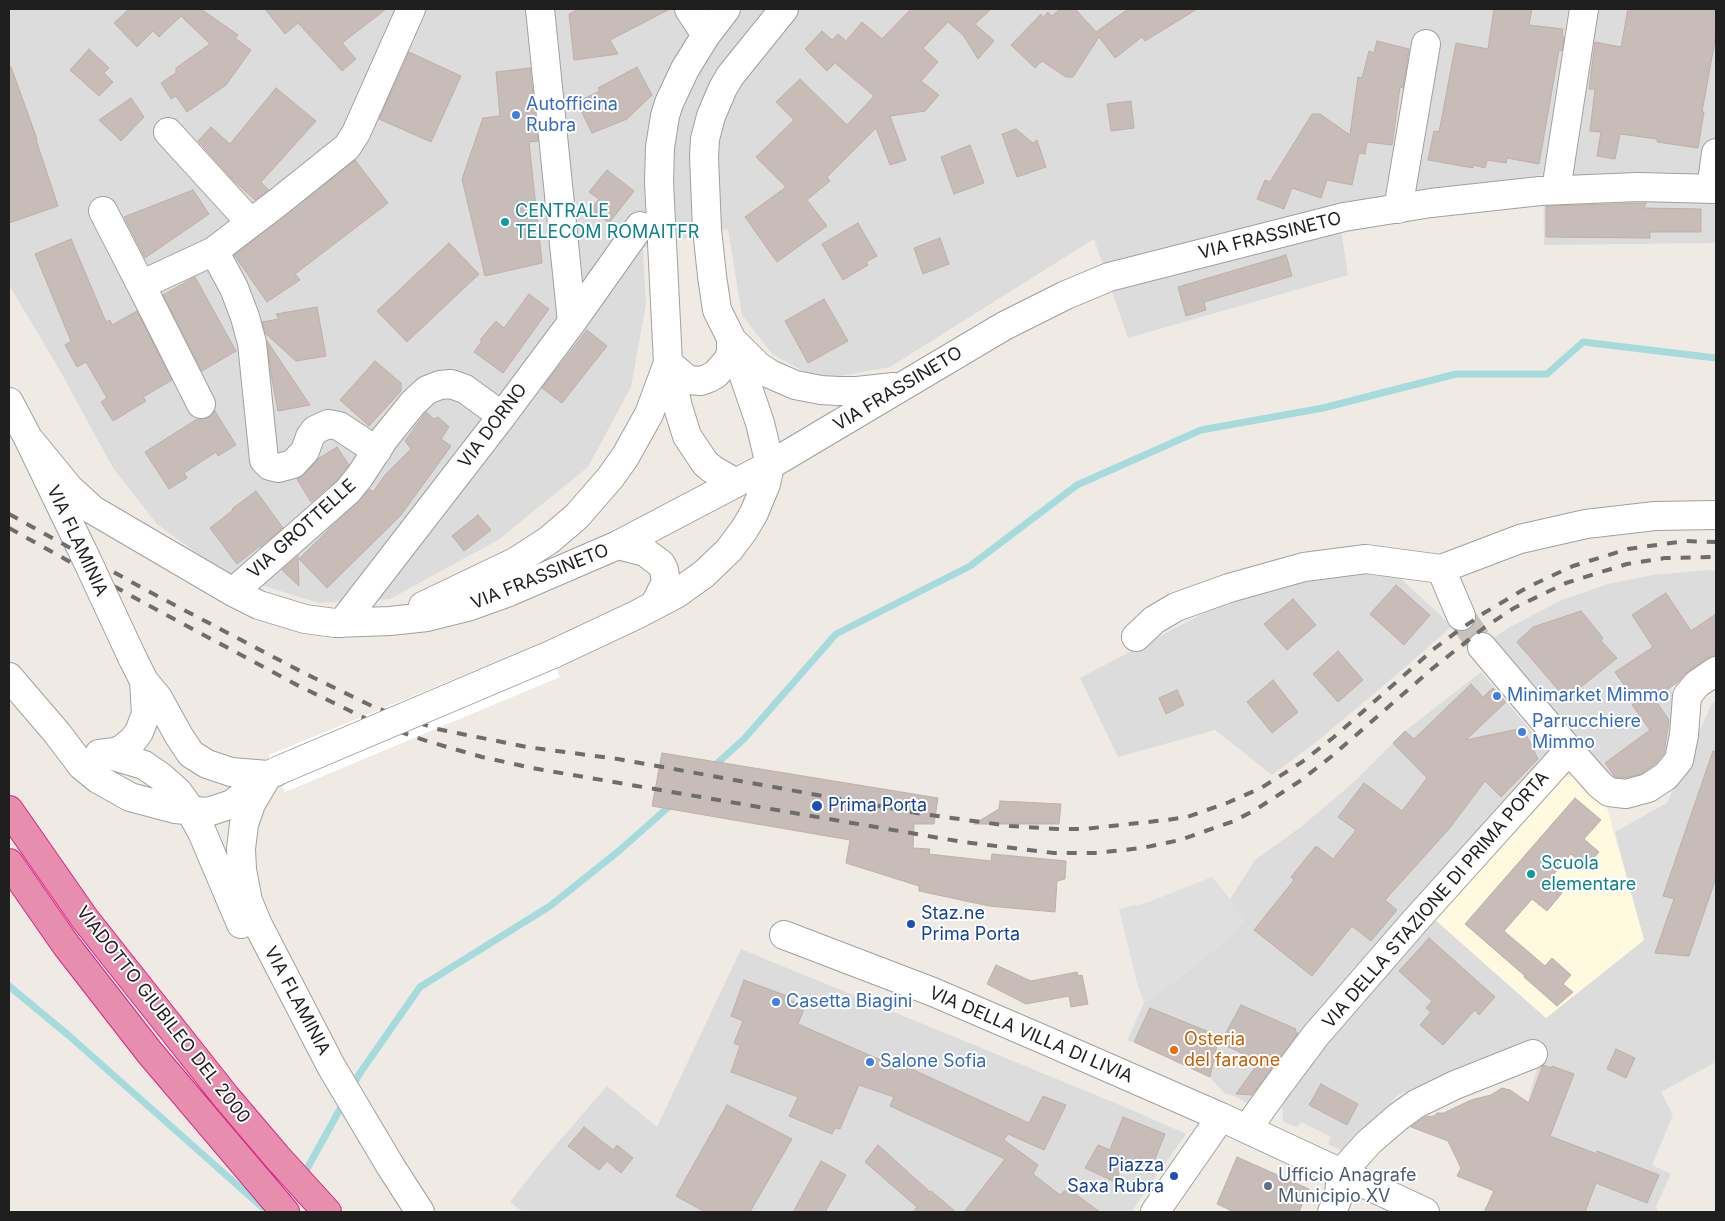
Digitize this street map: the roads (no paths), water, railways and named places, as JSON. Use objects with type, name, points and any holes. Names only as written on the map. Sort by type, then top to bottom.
[{"type":"highway","name":"VIADOTTO GIUBILEO DEL 2000","points":[[9,810],[91,926],[226,1097],[327,1212]]},
{"type":"highway","name":"VIADOTTO GIUBILEO DEL 2000","points":[[9,863],[66,945],[184,1096],[284,1212]]},
{"type":"highway","points":[[9,896],[121,1016]]},
{"type":"street","points":[[141,285],[214,251],[340,153],[351,140],[411,9]]},
{"type":"street","points":[[540,9],[572,322]]},
{"type":"street","points":[[689,9],[706,35]]},
{"type":"street","points":[[726,9],[706,35],[685,69],[665,116],[660,147],[659,206],[668,363],[681,418],[693,446],[705,463],[736,483]]},
{"type":"street","points":[[9,677],[57,733],[82,766],[105,783],[137,799],[190,811],[208,812],[232,804],[273,773],[553,654],[618,624],[690,585],[704,574],[729,550],[744,530],[754,513],[766,484],[770,465],[760,424],[731,338],[718,310],[712,276],[704,175],[705,139],[716,102],[730,76],[784,9]]},
{"type":"street","points":[[1556,190],[1584,9]]},
{"type":"street","points":[[1398,209],[1426,44]]},
{"type":"street","points":[[168,132],[251,223]]},
{"type":"street","points":[[1714,189],[1716,153]]},
{"type":"street","name":"VIA FRASSINETO","points":[[28,438],[69,488],[94,510],[233,592],[259,605],[290,616],[320,622],[390,621],[427,617],[467,608],[526,585],[618,544],[770,465],[983,337],[1026,314],[1109,277],[1344,217],[1470,198],[1556,190],[1638,187],[1714,189]]},
{"type":"street","points":[[102,210],[201,404]]},
{"type":"street","name":"VIA DORNO","points":[[342,623],[502,416],[640,226]]},
{"type":"street","points":[[214,251],[237,295],[252,343],[264,460],[270,466],[278,468],[293,464],[305,451],[310,437],[315,430],[328,424],[339,426],[377,451]]},
{"type":"street","points":[[668,363],[688,380],[701,381],[709,378],[716,374],[728,360],[731,338]]},
{"type":"street","points":[[731,338],[758,366],[770,374],[795,385],[838,391],[878,390],[903,386]]},
{"type":"street","points":[[390,621],[515,562],[561,531],[577,516],[610,478],[625,457],[649,414],[668,363]]},
{"type":"street","name":"VIA GROTTELLE","points":[[233,592],[348,491],[384,439],[413,403],[427,390],[440,385],[451,384],[465,389],[502,416]]},
{"type":"street","name":"VIA FLAMINIA","points":[[9,402],[144,681],[158,698],[191,754],[207,764],[240,774],[273,773]]},
{"type":"street","points":[[1136,637],[1154,620],[1176,607],[1221,590],[1292,569],[1366,560],[1441,569],[1520,539],[1577,525],[1622,518],[1716,515]]},
{"type":"street","points":[[85,556],[87,542],[95,530],[109,524],[120,526]]},
{"type":"street","points":[[618,544],[645,552],[661,564],[666,582],[655,604]]},
{"type":"street","points":[[1441,569],[1461,616]]},
{"type":"street","points":[[1482,647],[1600,785],[1609,792],[1626,794],[1648,788],[1666,776],[1679,760],[1684,735],[1687,696],[1697,684],[1716,671]]},
{"type":"street","name":"VIA FLAMINIA","points":[[107,754],[122,749],[139,732],[146,714],[144,681]]},
{"type":"street","points":[[57,733],[78,749],[93,754],[107,754],[144,765],[178,792],[202,832],[230,901],[248,936],[264,959],[283,974]]},
{"type":"street","name":"VIA DELLA STAZIONE DI PRIMA PORTA","points":[[1247,1129],[1277,1086],[1335,1013],[1569,750]]},
{"type":"street","name":"VIA FLAMINIA","points":[[273,773],[246,814],[242,836],[242,870],[252,912],[283,974],[355,1107],[420,1212]]},
{"type":"street","name":"VIA DELLA VILLA DI LIVIA","points":[[784,935],[933,992],[1221,1117],[1425,1212]]},
{"type":"street","points":[[1332,1212],[1339,1196],[1340,1172],[1369,1142],[1398,1117],[1416,1104],[1447,1088],[1533,1054]]},
{"type":"street","points":[[1163,1206],[1221,1117]]},
{"type":"waterway","points":[[713,767],[744,739],[836,634],[970,566],[1077,485],[1201,430],[1323,408],[1456,374],[1547,374],[1583,342],[1716,358]]},
{"type":"waterway","points":[[351,1089],[360,1073],[420,987],[550,906],[620,850],[673,803]]},
{"type":"waterway","points":[[9,986],[67,1034],[262,1207],[268,1202]]},
{"type":"waterway","points":[[303,1176],[345,1100]]},
{"type":"tunnel","points":[[1461,616],[1482,647]]},
{"type":"railway","points":[[9,514],[146,590],[304,673],[374,707],[437,729],[527,747],[618,759],[923,814],[1010,826],[1057,829],[1084,829],[1187,817],[1227,803],[1261,788],[1302,762],[1334,737],[1435,648],[1484,613],[1528,587],[1573,566],[1628,549],[1685,541],[1716,542]]},
{"type":"railway","points":[[9,528],[299,686],[377,724],[430,742],[482,757],[532,768],[963,842],[1054,853],[1095,853],[1142,848],[1180,840],[1234,821],[1300,781],[1332,756],[1433,668],[1485,627],[1514,608],[1566,583],[1627,564],[1665,558],[1716,557]]},
{"type":"place","name":"Autofficina Rubra","points":[[516,115]]},
{"type":"place","name":"CENTRALE TELECOM ROMAITFR","points":[[505,222]]},
{"type":"place","name":"Minimarket Mimmo","points":[[1497,696]]},
{"type":"place","name":"Parrucchiere Mimmo","points":[[1522,732]]},
{"type":"place","name":"Prima Porta","points":[[817,806]]},
{"type":"place","name":"Scuola elementare","points":[[1531,874]]},
{"type":"place","name":"Staz.ne Prima Porta","points":[[911,924]]},
{"type":"place","name":"Casetta Biagini","points":[[776,1002]]},
{"type":"place","name":"Osteria del faraone","points":[[1174,1050]]},
{"type":"place","name":"Salone Sofia","points":[[870,1062]]},
{"type":"place","name":"Piazza Saxa Rubra","points":[[1174,1176]]},
{"type":"place","name":"Ufficio Anagrafe Municipio XV","points":[[1268,1186]]}]
